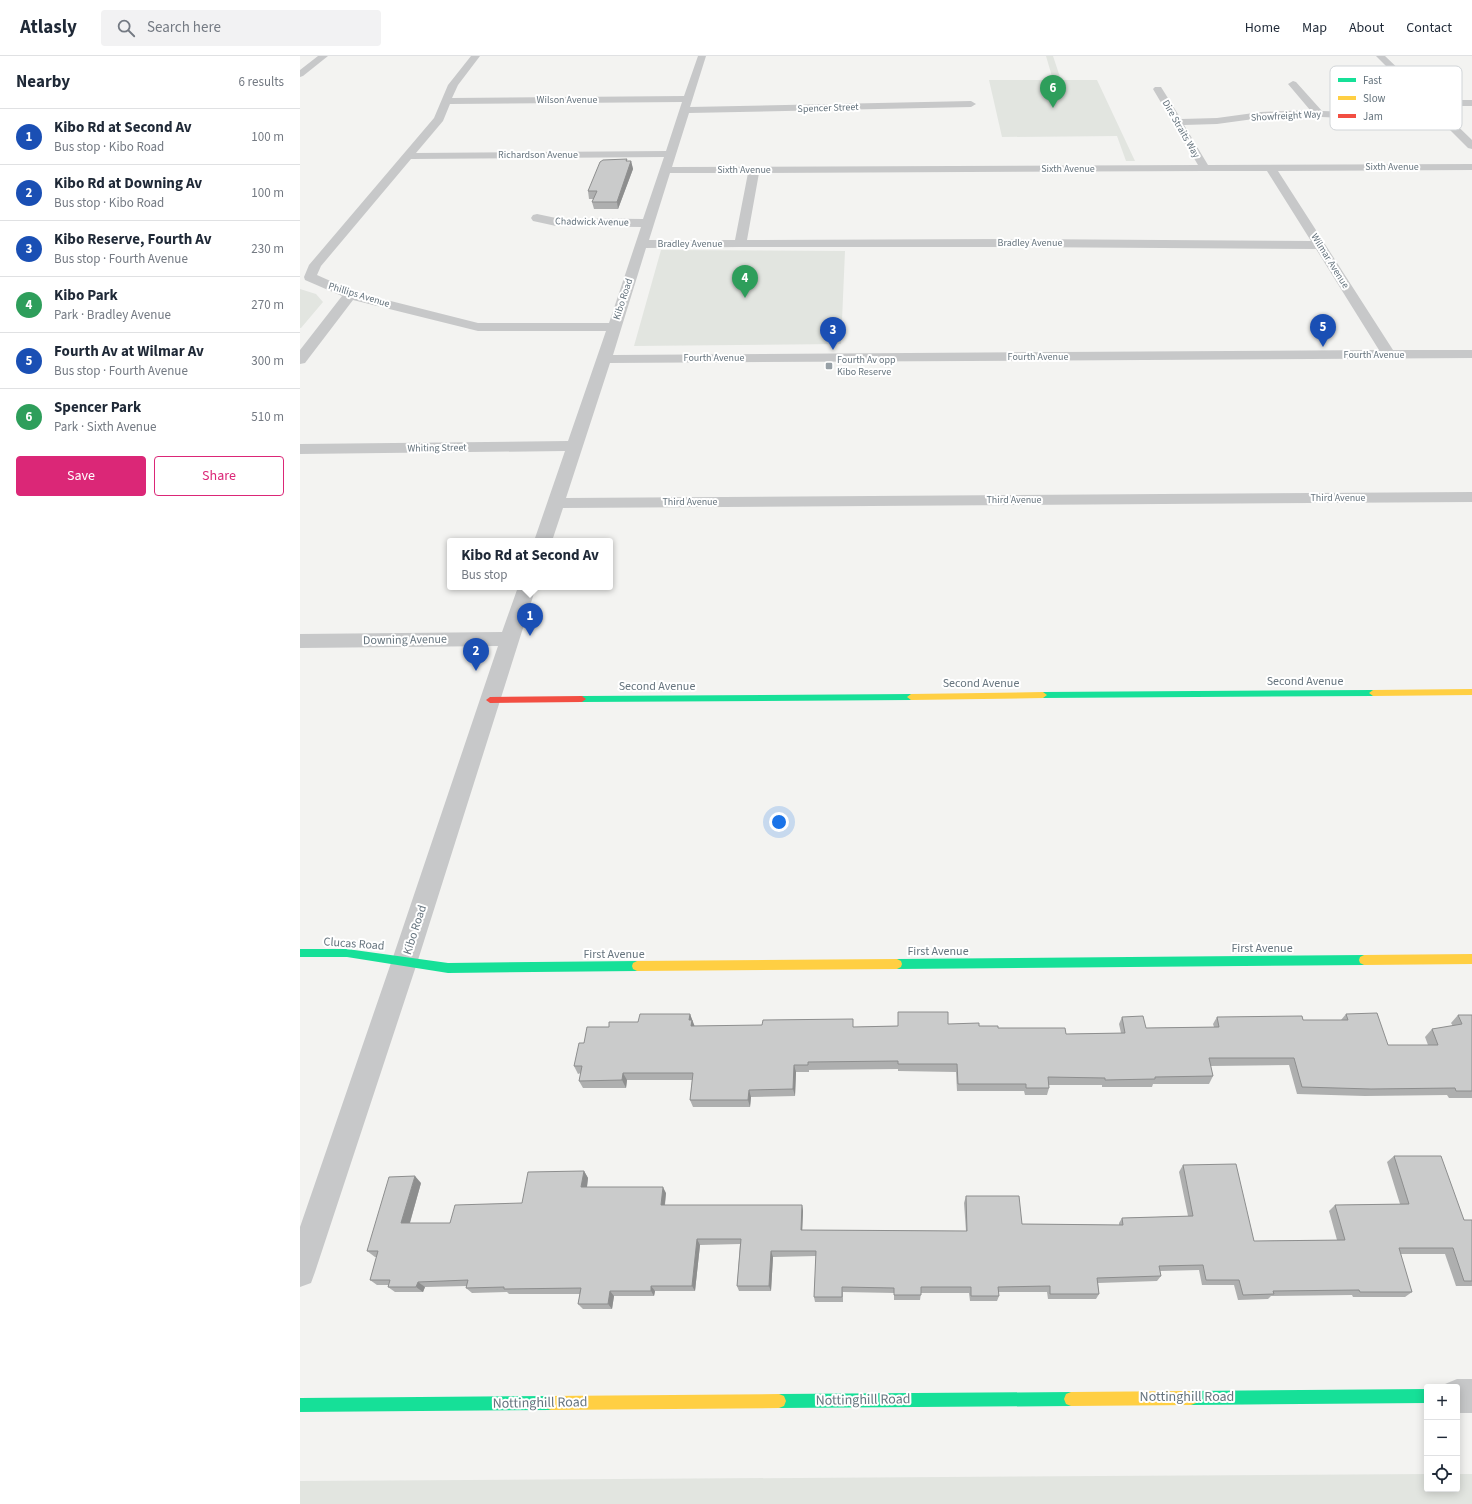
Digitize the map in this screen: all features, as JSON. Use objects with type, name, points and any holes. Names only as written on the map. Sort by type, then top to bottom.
[{"type":"street","points":[[300,74],[324,56]]},
{"type":"street","name":"Phillips Avenue","points":[[476,56],[453,85],[439,119],[305,278],[350,295],[478,327],[614,327]]},
{"type":"street","name":"Kibo Road","points":[[544,538],[604,360],[647,222],[702,56]]},
{"type":"street","points":[[1380,56],[1390,66]]},
{"type":"street","points":[[1293,84],[1318,113]]},
{"type":"street","name":"Dire Straits Way","points":[[1158,89],[1204,168]]},
{"type":"street","name":"Wilson Avenue","points":[[446,101],[686,104]]},
{"type":"street","name":"Spencer Street","points":[[686,104],[833,108],[895,105],[971,104]]},
{"type":"street","name":"Showfreight Way","points":[[1178,122],[1218,121],[1269,115],[1330,114]]},
{"type":"street","points":[[1455,130],[1472,146]]},
{"type":"street","name":"Richardson Avenue","points":[[407,156],[670,154]]},
{"type":"street","name":"Sixth Avenue","points":[[665,170],[1472,167]]},
{"type":"street","name":"Wilmar Avenue","points":[[1271,168],[1389,355]]},
{"type":"street","name":"Bradley Avenue","points":[[740,244],[754,170]]},
{"type":"street","name":"Chadwick Avenue","points":[[537,218],[556,222],[647,222]]},
{"type":"street","name":"Bradley Avenue","points":[[641,244],[1012,243],[1320,246]]},
{"type":"street","points":[[300,360],[350,295]]},
{"type":"street","name":"Fourth Avenue","points":[[604,360],[1472,354]]},
{"type":"street","name":"Whiting Street","points":[[300,449],[574,446]]},
{"type":"street","name":"Third Avenue","points":[[556,503],[1472,497]]},
{"type":"street","name":"Kibo Road","points":[[300,1272],[406,960],[527,590]]},
{"type":"street","name":"Downing Avenue","points":[[300,641],[510,639]]},
{"type":"street","name":"Second Avenue","points":[[490,700],[1472,692]]},
{"type":"street","name":"Clucas Road","points":[[300,954],[348,954],[406,960]]},
{"type":"street","name":"First Avenue","points":[[406,960],[448,968],[1472,959]]},
{"type":"street","name":"Nottinghill Road","points":[[300,1405],[1424,1396]]},
{"type":"street","points":[[1460,1396],[1472,1396]]},
{"type":"shaded area","points":[[1046,56],[1053,56],[1061,80],[1097,80],[1135,161],[1126,161],[1117,136],[1002,137],[989,80],[1053,80]]},
{"type":"shaded area","points":[[661,250],[845,251],[841,344],[634,346]]},
{"type":"shaded area","points":[[300,289],[316,294],[323,302],[301,328],[300,328]]},
{"type":"shaded area","points":[[1424,1474],[1424,1492],[1460,1492],[1460,1474],[1472,1474],[1472,1504],[300,1504],[300,1481]]},
{"type":"building","points":[[627,159],[626,161],[631,161],[617,202],[592,202],[597,191],[588,191],[600,162],[603,160]]},
{"type":"building","points":[[898,1012],[948,1012],[948,1024],[979,1023],[979,1026],[998,1026],[998,1028],[1065,1028],[1066,1034],[1125,1033],[1122,1017],[1143,1016],[1146,1028],[1219,1027],[1217,1017],[1302,1016],[1303,1020],[1348,1020],[1346,1014],[1377,1013],[1388,1045],[1438,1045],[1432,1029],[1462,1024],[1458,1015],[1472,1015],[1472,1091],[1456,1091],[1455,1088],[1371,1089],[1302,1087],[1294,1058],[1209,1058],[1213,1076],[1105,1080],[1105,1078],[1048,1077],[1049,1088],[1026,1088],[1026,1084],[958,1084],[957,1064],[898,1064],[898,1061],[808,1062],[808,1065],[794,1065],[793,1089],[749,1090],[748,1100],[690,1100],[693,1073],[623,1073],[622,1080],[579,1081],[582,1066],[574,1066],[579,1043],[584,1043],[587,1027],[609,1027],[609,1022],[638,1022],[640,1014],[690,1014],[689,1020],[692,1020],[691,1026],[762,1025],[763,1020],[853,1019],[853,1027],[898,1026]]},
{"type":"building","points":[[1394,1156],[1441,1156],[1464,1220],[1472,1220],[1472,1281],[1464,1281],[1453,1248],[1399,1248],[1412,1292],[1360,1292],[1359,1290],[1273,1291],[1274,1294],[1243,1295],[1239,1280],[1206,1280],[1203,1265],[1159,1266],[1161,1276],[1097,1278],[1099,1294],[1050,1294],[1050,1286],[998,1287],[999,1296],[971,1296],[971,1287],[921,1287],[921,1295],[894,1295],[894,1288],[842,1287],[842,1297],[814,1297],[816,1251],[771,1251],[769,1286],[737,1286],[741,1239],[697,1239],[692,1286],[651,1286],[651,1291],[610,1291],[608,1304],[578,1304],[581,1288],[466,1288],[468,1280],[418,1282],[416,1287],[388,1287],[390,1280],[370,1280],[378,1251],[367,1251],[389,1177],[415,1176],[401,1223],[450,1223],[455,1205],[522,1203],[528,1172],[584,1171],[581,1187],[663,1187],[661,1205],[802,1205],[801,1230],[967,1231],[966,1196],[1019,1196],[1022,1224],[1123,1225],[1122,1218],[1193,1216],[1183,1165],[1236,1164],[1254,1241],[1345,1240],[1335,1205],[1409,1204]]},
{"type":"traffic: fast","points":[[1043,695],[1373,693]]},
{"type":"traffic: fast","points":[[582,699],[911,697]]},
{"type":"traffic: fast","points":[[300,953],[347,953],[448,968],[637,966]]},
{"type":"traffic: fast","points":[[897,964],[1364,960]]},
{"type":"traffic: fast","points":[[1191,1398],[1424,1396]]},
{"type":"traffic: fast","points":[[779,1401],[1071,1399]]},
{"type":"traffic: fast","points":[[300,1405],[551,1403]]},
{"type":"traffic: slow","points":[[1373,693],[1472,692]]},
{"type":"traffic: slow","points":[[911,697],[1043,695]]},
{"type":"traffic: slow","points":[[1364,960],[1472,959]]},
{"type":"traffic: slow","points":[[637,966],[897,964]]},
{"type":"traffic: slow","points":[[1071,1399],[1191,1398]]},
{"type":"traffic: slow","points":[[551,1403],[779,1401]]},
{"type":"traffic: jam","points":[[490,700],[582,699]]},
{"type":"place","name":"Spencer Park","points":[[1053,108]]},
{"type":"place","name":"Kibo Park","points":[[745,298]]},
{"type":"place","name":"Fourth Av at Wilmar Av","points":[[1323,347]]},
{"type":"place","name":"Kibo Reserve, Fourth Av","points":[[833,350]]},
{"type":"place","name":"Fourth Av opp Kibo Reserve","points":[[829,366]]},
{"type":"place","name":"Kibo Rd at Second Av","points":[[530,636]]},
{"type":"place","name":"Kibo Rd at Downing Av","points":[[476,671]]}]
